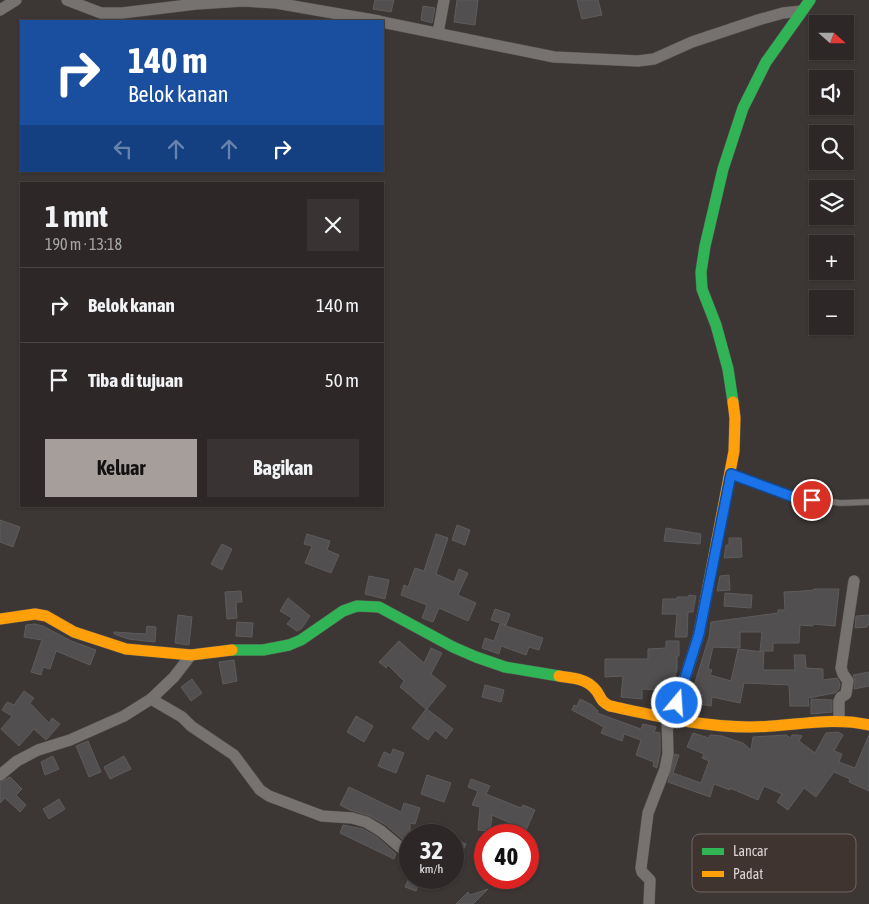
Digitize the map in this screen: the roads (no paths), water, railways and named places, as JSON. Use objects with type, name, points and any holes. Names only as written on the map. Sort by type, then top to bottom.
[{"type":"street","points":[[0,10],[16,0]]},
{"type":"street","points":[[67,0],[101,13],[122,13],[188,4],[243,1],[285,5],[373,20]]},
{"type":"street","points":[[438,33],[444,0]]},
{"type":"street","points":[[649,904],[650,881],[641,869],[648,813],[665,769],[670,719],[699,634],[731,474],[734,450],[735,418],[732,391],[716,325],[702,289],[701,272],[704,255],[723,169],[744,108],[766,62],[810,0]]},
{"type":"street","points":[[384,22],[554,57],[643,61],[654,59],[692,42],[758,20],[783,13],[802,11]]},
{"type":"street","points":[[839,721],[839,701],[847,691],[848,680],[841,668],[854,581]]},
{"type":"street","points":[[0,620],[18,616],[46,616],[74,632],[126,649],[191,655],[233,650],[263,650],[289,645],[301,640],[343,611],[357,606],[379,607],[453,647],[505,668],[582,680],[594,688],[602,702],[608,705],[697,724],[742,727],[852,720],[869,726]]},
{"type":"street","points":[[0,775],[17,761],[38,750],[70,740],[124,716],[151,699],[174,677],[191,655]]},
{"type":"street","points":[[151,699],[182,717],[191,726],[234,755],[260,790],[269,796],[322,816],[352,818],[366,822],[381,831],[399,846]]},
{"type":"lane","points":[[731,474],[796,498],[841,503],[869,502]]}]
